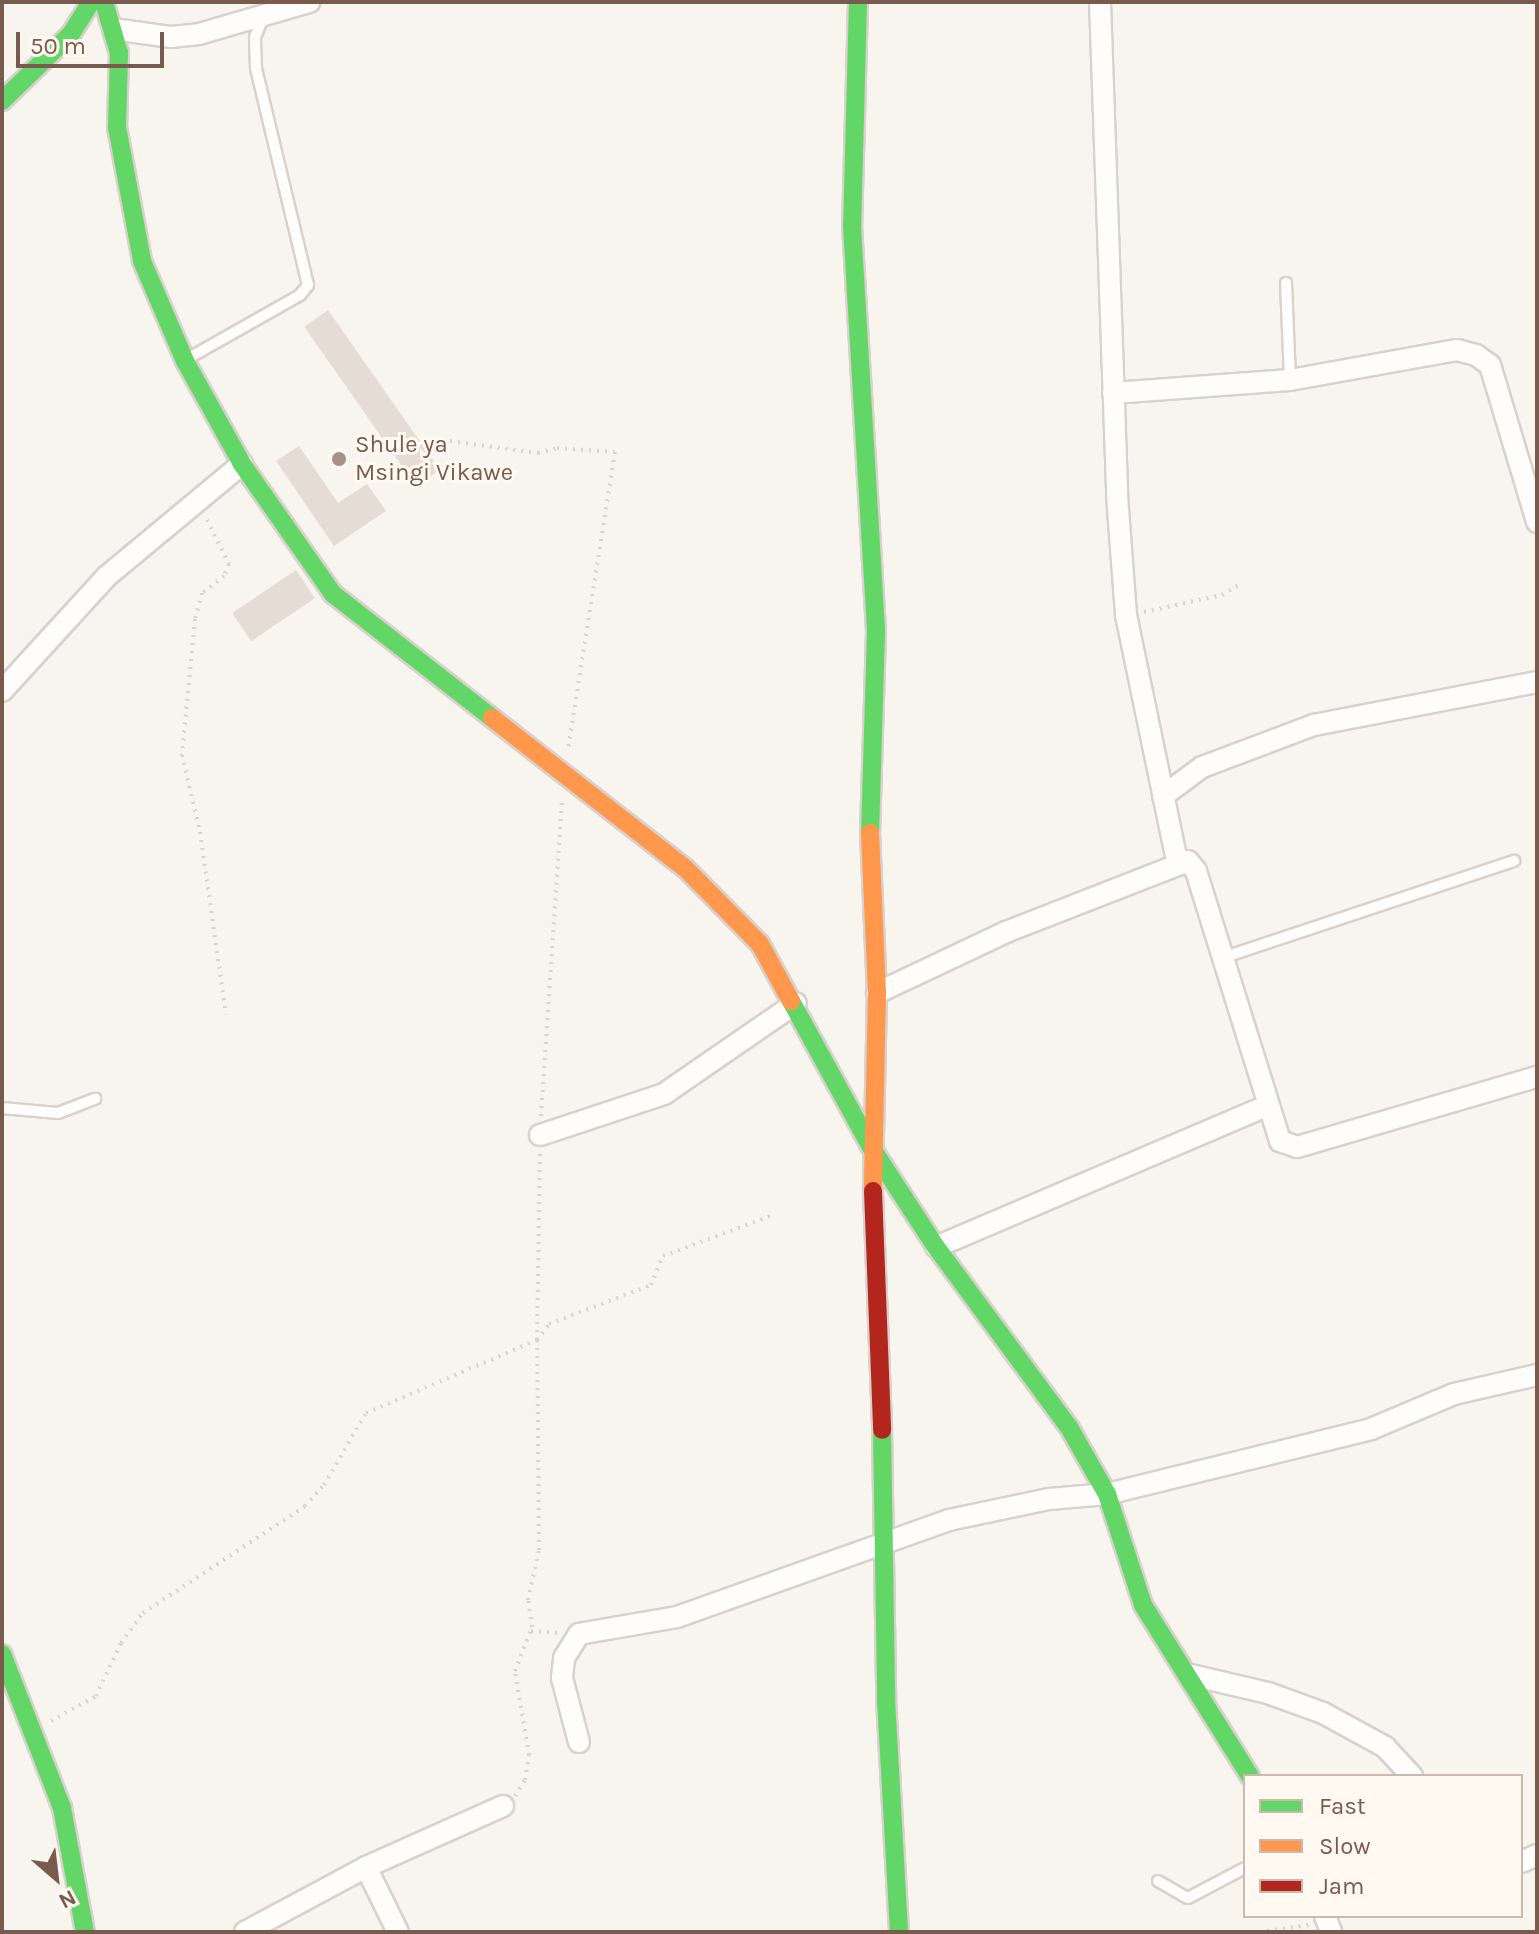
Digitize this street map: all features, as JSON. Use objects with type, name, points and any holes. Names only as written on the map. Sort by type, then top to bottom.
[{"type":"street","points":[[2,101],[71,34],[91,2]]},
{"type":"street","points":[[104,2],[119,53],[117,127],[126,197],[157,305],[242,464],[333,594],[564,772],[729,910],[760,944],[796,1003],[871,1147],[936,1247],[1051,1400],[1107,1494],[1143,1605],[1191,1675],[1249,1774]]},
{"type":"street","points":[[113,29],[185,36],[309,2]]},
{"type":"street","points":[[858,2],[852,226],[876,632],[870,843],[877,993],[871,1147],[882,1544],[899,1932]]},
{"type":"street","points":[[1100,2],[1113,393],[1126,615],[1177,861]]},
{"type":"street","points":[[1113,393],[1290,380],[1457,350],[1476,355],[1490,365],[1537,522]]},
{"type":"street","points":[[2,691],[106,577],[242,464]]},
{"type":"street","points":[[1163,796],[1202,767],[1314,725],[1537,682]]},
{"type":"street","points":[[877,993],[1006,932],[1177,861],[1188,861],[1196,871],[1266,1106],[1280,1141],[1297,1147],[1537,1077]]},
{"type":"street","points":[[540,1135],[664,1094],[796,1003]]},
{"type":"street","points":[[936,1247],[1266,1106]]},
{"type":"street","points":[[579,1742],[562,1678],[564,1658],[579,1634],[677,1617],[973,1514],[1107,1494],[1371,1429],[1454,1394],[1537,1375]]},
{"type":"street","points":[[2,1654],[65,1820],[85,1932]]},
{"type":"street","points":[[1191,1675],[1268,1693],[1323,1713],[1385,1747],[1410,1774]]},
{"type":"street","points":[[245,1932],[366,1867],[503,1806]]},
{"type":"street","points":[[366,1867],[398,1932]]},
{"type":"lane","points":[[185,361],[300,295],[308,285],[256,68],[255,37],[265,14]]},
{"type":"lane","points":[[1286,283],[1290,380]]},
{"type":"lane","points":[[1222,958],[1514,861]]},
{"type":"lane","points":[[2,1108],[58,1113],[95,1099]]},
{"type":"lane","points":[[1158,1881],[1188,1898],[1243,1869]]},
{"type":"path","points":[[450,441],[538,453],[557,448],[615,452],[595,560],[592,626],[564,772],[540,1135],[537,1340],[539,1550],[528,1600],[532,1627],[518,1658],[514,1686],[529,1755],[521,1790],[503,1806]]},
{"type":"path","points":[[196,504],[229,564],[224,576],[202,593],[195,619],[182,755],[200,832],[226,1014]]},
{"type":"path","points":[[1126,615],[1193,603],[1240,584]]},
{"type":"path","points":[[33,1731],[96,1696],[121,1643],[143,1613],[305,1506],[324,1485],[366,1413],[537,1340],[549,1324],[651,1285],[663,1256],[773,1215]]},
{"type":"path","points":[[1259,1932],[1328,1923]]},
{"type":"building","points":[[328,310],[440,470],[416,486],[304,327]]},
{"type":"building","points":[[299,446],[338,503],[367,484],[386,511],[334,546],[276,461]]},
{"type":"building","points":[[296,570],[315,598],[251,641],[232,613]]},
{"type":"traffic: fast","points":[[2,101],[71,34],[91,2]]},
{"type":"traffic: fast","points":[[104,2],[119,53],[117,127],[142,261],[185,361],[242,464],[333,594],[492,718]]},
{"type":"traffic: fast","points":[[858,2],[852,226],[876,632],[870,833]]},
{"type":"traffic: fast","points":[[791,1001],[871,1147],[936,1247],[1070,1429],[1107,1494],[1143,1605],[1249,1774]]},
{"type":"traffic: fast","points":[[882,1430],[886,1699],[899,1932]]},
{"type":"traffic: fast","points":[[2,1654],[62,1808],[85,1932]]},
{"type":"traffic: slow","points":[[492,718],[685,868],[760,944],[791,1001]]},
{"type":"traffic: slow","points":[[870,833],[877,993],[873,1191]]},
{"type":"traffic: jam","points":[[873,1191],[882,1430]]},
{"type":"place","name":"Shule ya Msingi Vikawe","points":[[339,459]]}]
